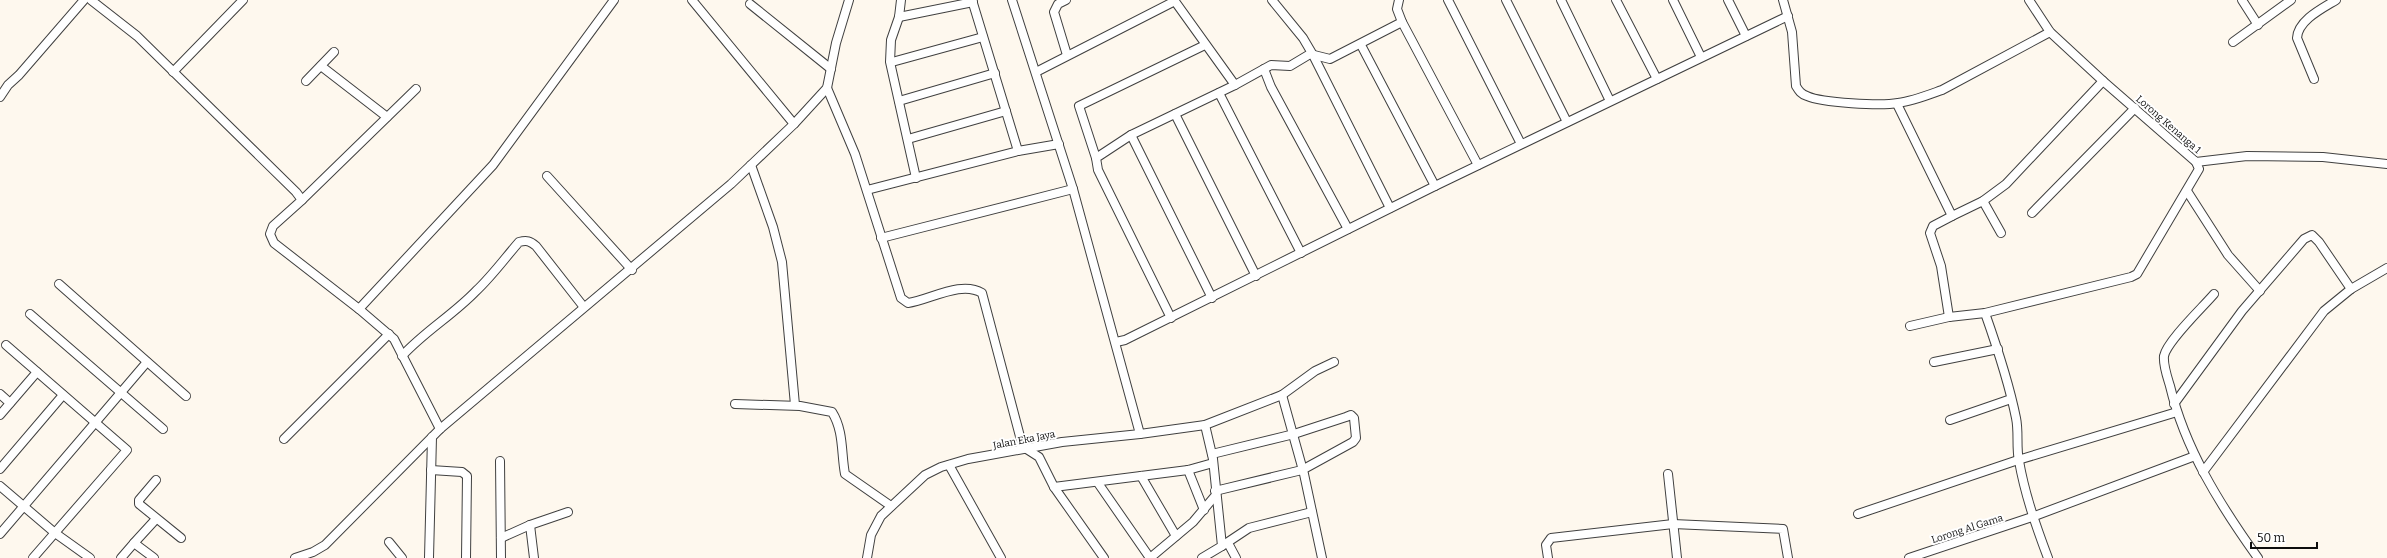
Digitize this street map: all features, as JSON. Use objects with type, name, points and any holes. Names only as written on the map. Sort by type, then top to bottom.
[{"type":"street","points":[[0,97],[8,85],[19,75],[84,0]]},
{"type":"street","points":[[91,0],[137,36],[276,171],[302,200]]},
{"type":"street","points":[[173,72],[244,0]]},
{"type":"street","points":[[359,309],[493,165],[614,0]]},
{"type":"street","points":[[692,0],[794,124]]},
{"type":"street","points":[[295,558],[312,552],[324,545],[390,477],[440,429],[583,306],[632,270],[751,165],[794,124],[827,88],[836,43],[849,0]]},
{"type":"street","points":[[901,0],[899,17],[891,40],[892,62],[916,178]]},
{"type":"street","points":[[1012,0],[1073,189],[1140,434]]},
{"type":"street","points":[[1066,0],[1058,4],[1054,12],[1067,55]]},
{"type":"street","points":[[1272,0],[1303,38],[1313,55],[1390,208]]},
{"type":"street","points":[[1399,0],[1397,9],[1402,22],[1478,165]]},
{"type":"street","points":[[1448,0],[1521,144]]},
{"type":"street","points":[[1506,0],[1567,122]]},
{"type":"street","points":[[1561,0],[1610,101]]},
{"type":"street","points":[[1616,0],[1657,79]]},
{"type":"street","points":[[1673,0],[1701,57]]},
{"type":"street","points":[[1728,0],[1746,36]]},
{"type":"street","points":[[1783,0],[1792,32],[1796,86],[1799,92],[1808,97],[1822,100],[1897,104],[1942,90],[2050,32]]},
{"type":"street","name":"Lorong Kenanga 1","points":[[2029,0],[2050,32],[2103,81],[2196,162],[2247,156],[2323,158],[2387,164]]},
{"type":"street","points":[[2242,0],[2258,25]]},
{"type":"street","points":[[2233,42],[2291,0]]},
{"type":"street","points":[[899,17],[972,1],[1018,151]]},
{"type":"street","points":[[1036,72],[1174,1],[1236,85]]},
{"type":"street","points":[[2314,79],[2296,38],[2297,33],[2306,22],[2329,1]]},
{"type":"street","points":[[750,4],[831,69]]},
{"type":"street","points":[[1116,342],[1125,340],[1212,298],[1390,208],[1788,16]]},
{"type":"street","points":[[1096,158],[1131,135],[1236,85],[1275,64],[1290,66],[1306,55],[1330,59],[1361,45],[1402,22]]},
{"type":"street","points":[[892,62],[983,37]]},
{"type":"street","points":[[1170,318],[1098,170],[1096,158],[1079,106],[1205,45]]},
{"type":"street","points":[[1361,45],[1435,186]]},
{"type":"street","points":[[306,81],[334,52]]},
{"type":"street","points":[[321,66],[387,117]]},
{"type":"street","points":[[1264,69],[1271,87],[1348,229]]},
{"type":"street","points":[[899,101],[995,73]]},
{"type":"street","points":[[0,80],[8,85]]},
{"type":"street","points":[[1949,317],[1941,266],[1930,234],[1933,226],[1983,202],[2006,184],[2103,81]]},
{"type":"street","points":[[827,88],[855,154],[901,298],[908,303],[969,288],[975,289],[982,294],[1025,448],[1039,457],[1054,487],[1104,558]]},
{"type":"street","points":[[416,89],[302,200],[273,226],[270,234],[274,244],[359,309],[394,339],[440,429]]},
{"type":"street","points":[[1219,93],[1301,253]]},
{"type":"street","points":[[1897,104],[1952,216]]},
{"type":"street","points":[[2032,213],[2135,108]]},
{"type":"street","points":[[908,139],[1006,111]]},
{"type":"street","points":[[1175,114],[1256,276]]},
{"type":"street","points":[[1131,135],[1212,298]]},
{"type":"street","points":[[867,190],[1018,151],[1059,144]]},
{"type":"street","points":[[1910,326],[1949,317],[1984,313],[2131,277],[2137,274],[2199,169],[2196,162]]},
{"type":"street","points":[[751,165],[773,227],[782,262],[795,405]]},
{"type":"street","points":[[547,176],[632,270]]},
{"type":"street","points":[[881,238],[1073,189]]},
{"type":"street","points":[[2187,191],[2228,255],[2260,291]]},
{"type":"street","points":[[1983,202],[2001,233]]},
{"type":"street","points":[[1858,514],[2175,408],[2214,348],[2304,239],[2312,235],[2323,246],[2351,289]]},
{"type":"street","points":[[402,356],[418,338],[456,310],[477,290],[520,242],[530,241],[536,246],[583,306]]},
{"type":"street","points":[[2203,472],[2324,311],[2351,289],[2387,268]]},
{"type":"street","points":[[59,284],[186,396]]},
{"type":"street","points":[[2214,294],[2168,346],[2164,356],[2175,408],[2195,456],[2233,523],[2258,558]]},
{"type":"street","points":[[1984,313],[1998,349],[2016,420],[2018,460],[2032,517],[2048,558]]},
{"type":"street","points":[[30,314],[163,429]]},
{"type":"street","points":[[284,439],[389,334]]},
{"type":"street","points":[[6,345],[127,450],[33,558]]},
{"type":"street","points":[[1934,362],[1998,349]]},
{"type":"street","points":[[0,534],[147,362]]},
{"type":"street","name":"Jalan Eka Jaya","points":[[867,558],[871,535],[881,516],[925,475],[949,465],[1025,448],[1062,442],[1206,426],[1282,395],[1315,371],[1334,362]]},
{"type":"street","points":[[0,415],[37,372]]},
{"type":"street","points":[[0,394],[10,403]]},
{"type":"street","points":[[0,468],[63,394]]},
{"type":"street","points":[[1282,395],[1294,434],[1322,558]]},
{"type":"street","points":[[1950,420],[2011,399]]},
{"type":"street","points":[[735,404],[795,405],[832,412],[838,424],[842,443],[842,459],[845,474],[891,506]]},
{"type":"street","points":[[1054,487],[1188,470],[1212,459],[1351,415],[1354,418],[1356,438],[1353,442],[1302,470],[1215,493],[1204,510],[1150,558],[1098,482]]},
{"type":"street","points":[[1206,426],[1212,459],[1215,493],[1225,544],[1236,558]]},
{"type":"street","points":[[429,558],[432,437]]},
{"type":"street","name":"Lorong Al Gama","points":[[1909,558],[2032,517],[2195,456]]},
{"type":"street","points":[[500,461],[501,558]]},
{"type":"street","points":[[949,465],[1001,558]]},
{"type":"street","points":[[431,470],[462,472],[467,476],[466,558]]},
{"type":"street","points":[[1188,470],[1204,510]]},
{"type":"street","points":[[1668,474],[1677,558]]},
{"type":"street","points":[[1141,476],[1176,536]]},
{"type":"street","points":[[156,480],[138,502],[156,519],[181,538]]},
{"type":"street","points":[[0,486],[55,533],[90,558]]},
{"type":"street","points":[[501,538],[530,525],[568,512]]},
{"type":"street","points":[[1202,558],[1249,528],[1312,512]]},
{"type":"street","points":[[121,558],[156,519]]},
{"type":"street","points":[[1548,558],[1546,545],[1551,538],[1673,524],[1783,529],[1788,558]]},
{"type":"street","points":[[530,525],[534,558]]},
{"type":"street","points":[[389,542],[402,558]]},
{"type":"street","points":[[134,543],[154,558]]}]
